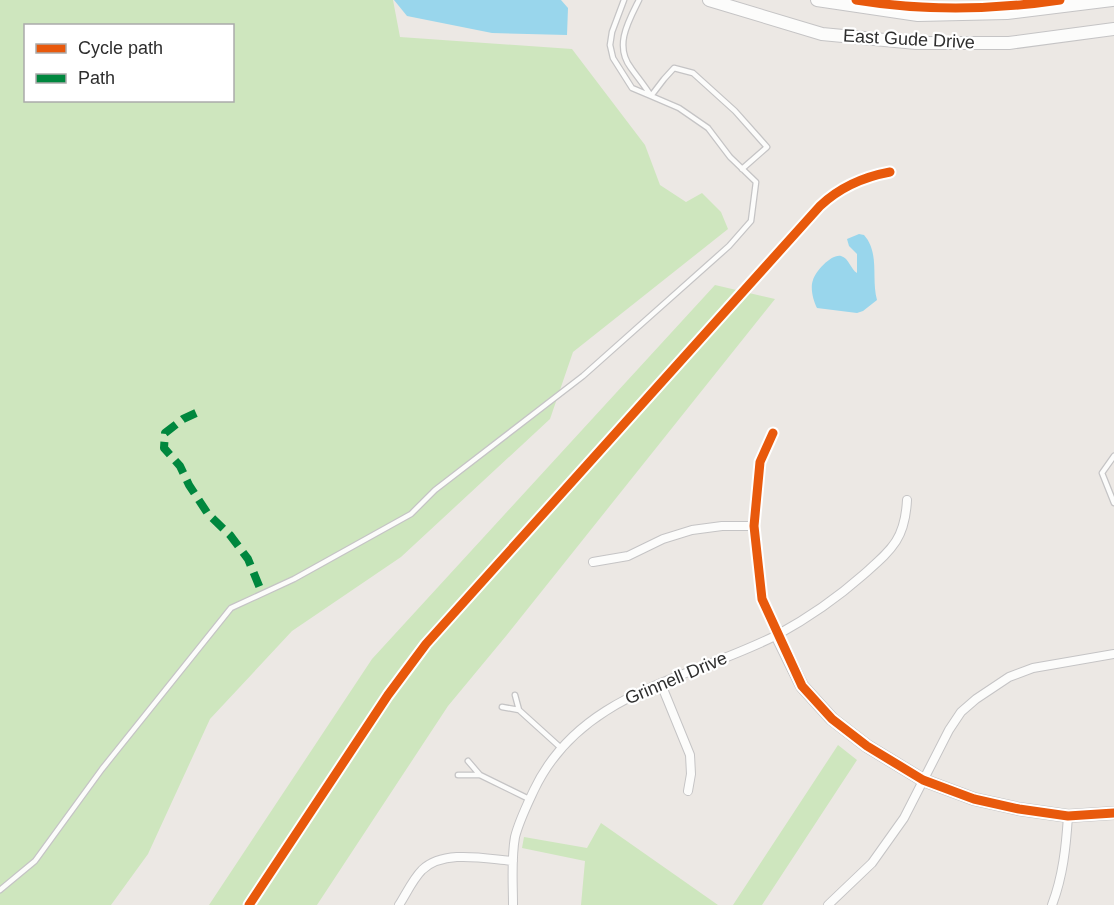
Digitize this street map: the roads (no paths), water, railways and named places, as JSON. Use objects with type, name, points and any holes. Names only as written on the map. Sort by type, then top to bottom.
[{"type":"main road","name":"East Gude Drive","points":[[709,0],[822,34],[916,43],[1009,43],[1114,28]]},
{"type":"main road","name":"East Gude Drive","points":[[817,0],[918,15],[1007,13],[1112,0]]},
{"type":"main road","points":[[777,635],[802,686],[832,719],[867,746],[923,780],[974,799],[1019,809],[1068,816],[1114,813]]},
{"type":"street","points":[[773,433],[760,462],[754,526],[762,599],[777,635]]},
{"type":"street","name":"Grinnell Drive","points":[[513,905],[513,861],[516,836],[529,799],[541,774],[575,733],[603,711],[627,698],[777,635],[835,599],[883,557],[897,541],[906,521],[907,500]]},
{"type":"street","points":[[593,562],[628,556],[663,539],[692,530],[722,526],[754,526]]},
{"type":"street","points":[[828,905],[872,863],[904,818],[949,730],[961,712],[1009,677],[1034,668],[1114,654]]},
{"type":"street","points":[[661,684],[690,755],[691,774],[688,791]]},
{"type":"street","points":[[1052,905],[1064,864],[1068,816]]},
{"type":"street","points":[[399,905],[423,870],[437,861],[455,857],[513,861]]},
{"type":"lane","points":[[0,890],[35,861],[102,769],[231,608],[294,579],[411,514],[435,490],[583,376],[729,246],[751,221],[756,182],[730,157],[708,128],[679,108],[632,88],[613,58],[610,45],[612,32],[624,0]]},
{"type":"lane","points":[[639,0],[628,22],[623,44],[629,66],[643,82],[651,96]]},
{"type":"lane","points":[[651,96],[674,68],[693,73],[735,111],[767,147],[742,169]]},
{"type":"lane","points":[[1114,456],[1102,474],[1114,503]]},
{"type":"lane","points":[[515,695],[519,710]]},
{"type":"lane","points":[[502,707],[519,710],[561,748]]},
{"type":"lane","points":[[468,761],[480,775],[529,799]]},
{"type":"lane","points":[[458,775],[480,775]]},
{"type":"water","points":[[394,0],[561,0],[568,8],[567,35],[492,33],[407,16]]},
{"type":"water","points":[[859,234],[864,235],[872,250],[877,300],[857,313],[817,308],[812,290],[815,276],[824,264],[837,256],[846,259],[857,273],[857,254],[849,246],[847,239]]}]
